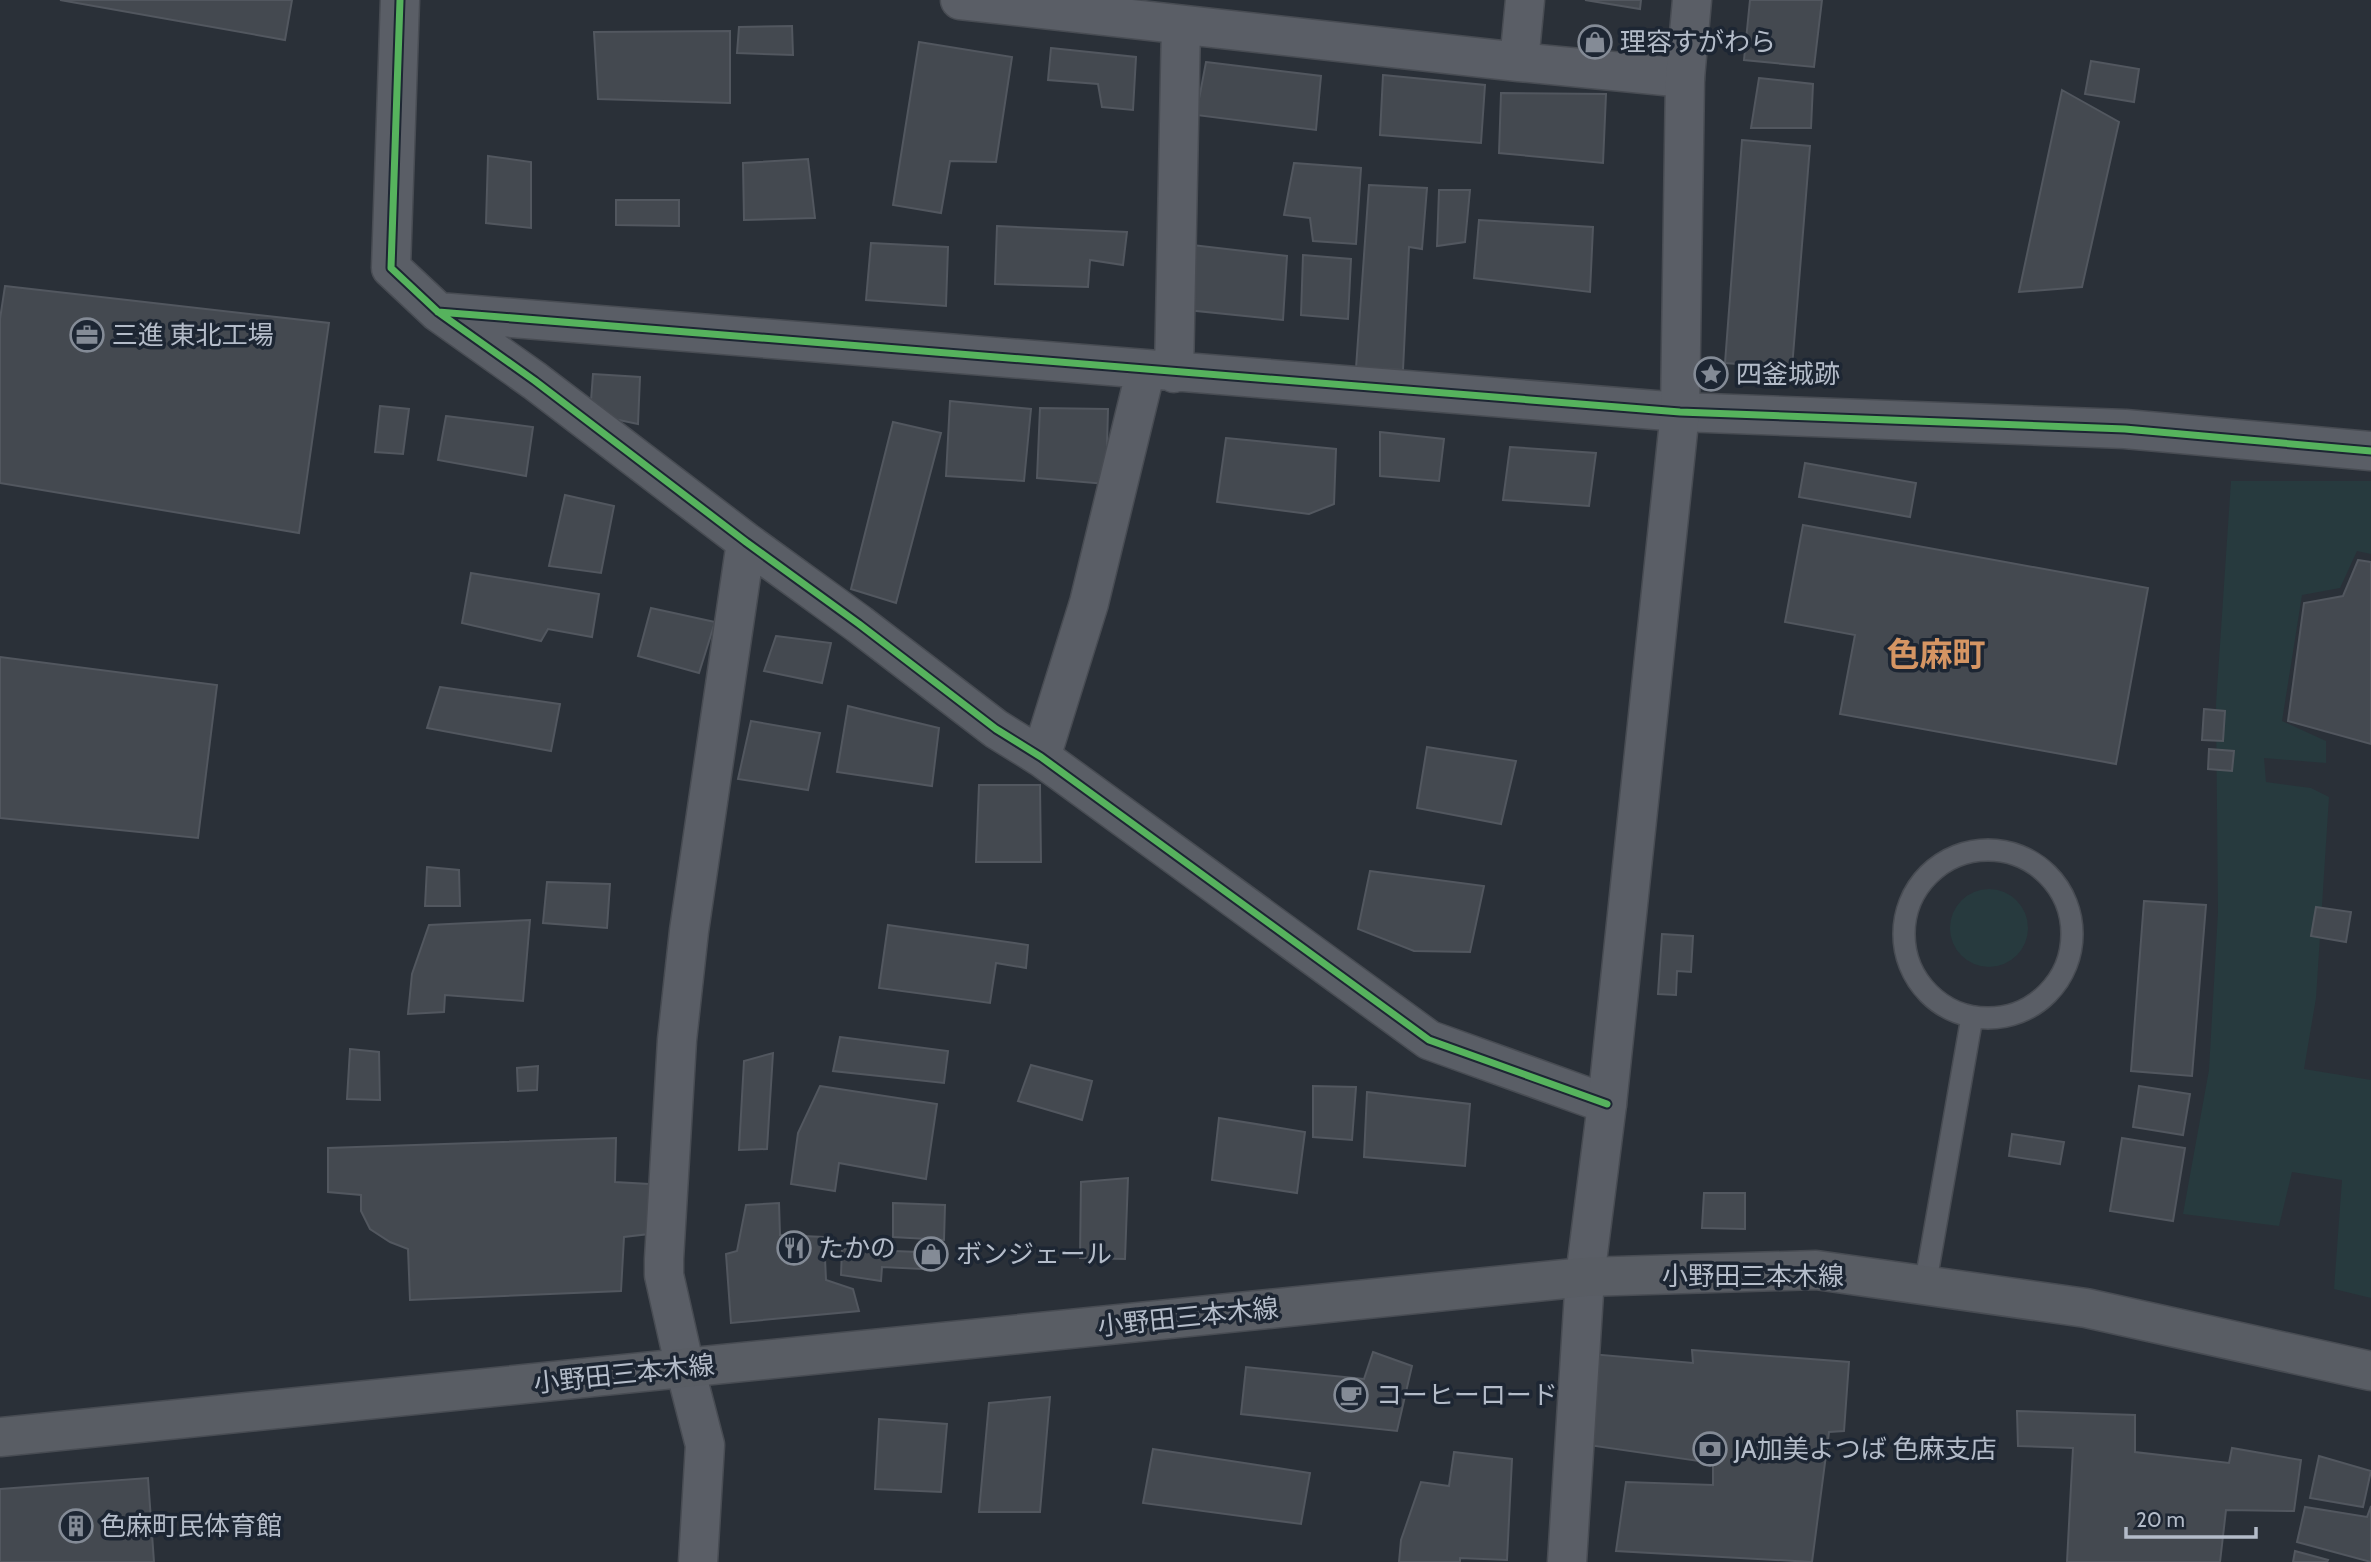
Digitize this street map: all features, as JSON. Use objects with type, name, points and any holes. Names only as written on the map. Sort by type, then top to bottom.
[{"type":"main road","name":"小野田三本木線","points":[[0,1437],[1585,1277],[1816,1270],[2086,1308],[2371,1371]]},
{"type":"street","points":[[400,0],[391,268],[438,312],[535,381],[996,729],[1041,757],[1429,1040],[1607,1104]]},
{"type":"street","points":[[960,0],[1685,78]]},
{"type":"street","points":[[1519,62],[1525,0]]},
{"type":"street","points":[[1567,1562],[1585,1277],[1607,1104],[1679,412],[1685,78],[1692,0]]},
{"type":"street","points":[[1041,757],[1160,371],[1181,25]]},
{"type":"street","points":[[438,312],[1679,412],[2125,429],[2371,451]]},
{"type":"street","points":[[698,1562],[705,1445],[664,1275],[677,1040],[689,931],[746,542]]},
{"type":"lane","points":[[1978,851],[2006,851],[2033,863],[2055,882],[2068,908],[2072,936],[2067,965],[2051,989],[2029,1008],[2002,1017],[1972,1017],[1948,1008],[1927,992],[1912,971],[1904,946],[1905,920],[1913,895],[1928,874],[1949,859],[1978,851]]},
{"type":"lane","points":[[1925,1286],[1972,1017]]},
{"type":"green space","points":[[2231,481],[2371,481],[2371,554],[2357,551],[2340,588],[2302,595],[2282,721],[2326,741],[2326,763],[2264,758],[2266,782],[2311,788],[2329,797],[2316,998],[2304,1069],[2371,1080],[2371,1298],[2334,1289],[2342,1180],[2292,1172],[2279,1226],[2183,1214],[2209,1070],[2218,912],[2216,704]]},
{"type":"green space","points":[[1989,889],[2004,892],[2017,900],[2025,913],[2028,928],[2025,943],[2017,956],[2004,964],[1989,967],[1974,964],[1961,956],[1953,943],[1950,928],[1953,913],[1961,900],[1974,892]]},
{"type":"building","points":[[60,0],[292,0],[285,40]]},
{"type":"building","points":[[1585,0],[1641,0],[1640,9]]},
{"type":"building","points":[[1750,0],[1822,0],[1814,67],[1744,60]]},
{"type":"building","points":[[792,26],[793,55],[737,53],[739,27]]},
{"type":"building","points":[[730,31],[730,103],[598,99],[594,32]]},
{"type":"building","points":[[919,42],[1012,57],[996,162],[950,161],[941,213],[893,205]]},
{"type":"building","points":[[1051,48],[1136,57],[1133,110],[1102,107],[1098,84],[1048,80]]},
{"type":"building","points":[[2091,61],[2139,69],[2134,102],[2085,94]]},
{"type":"building","points":[[1206,62],[1321,76],[1316,130],[1196,115]]},
{"type":"building","points":[[1383,75],[1485,85],[1481,143],[1380,135]]},
{"type":"building","points":[[1759,78],[1813,84],[1811,128],[1751,128]]},
{"type":"building","points":[[2062,90],[2119,122],[2082,287],[2019,292]]},
{"type":"building","points":[[1501,93],[1606,94],[1603,163],[1499,153]]},
{"type":"building","points":[[1742,140],[1810,146],[1792,368],[1725,363]]},
{"type":"building","points":[[488,156],[531,162],[531,228],[486,223]]},
{"type":"building","points":[[808,159],[815,218],[744,220],[743,163]]},
{"type":"building","points":[[1294,163],[1361,168],[1356,244],[1313,241],[1310,218],[1284,215]]},
{"type":"building","points":[[1369,185],[1427,188],[1422,249],[1409,247],[1403,370],[1356,368]]},
{"type":"building","points":[[1439,190],[1470,190],[1465,242],[1437,246]]},
{"type":"building","points":[[616,200],[679,200],[679,226],[616,225]]},
{"type":"building","points":[[1479,220],[1593,227],[1590,292],[1474,278]]},
{"type":"building","points":[[997,226],[1127,232],[1123,265],[1090,260],[1088,287],[995,284]]},
{"type":"building","points":[[871,243],[948,247],[946,306],[866,300]]},
{"type":"building","points":[[1192,245],[1287,256],[1283,320],[1187,310]]},
{"type":"building","points":[[1303,255],[1351,259],[1348,319],[1301,315]]},
{"type":"building","points":[[5,286],[329,323],[299,533],[0,483],[0,319]]},
{"type":"building","points":[[593,374],[640,377],[638,424],[590,414]]},
{"type":"building","points":[[950,401],[1031,409],[1024,481],[946,476]]},
{"type":"building","points":[[380,406],[409,409],[403,454],[375,452]]},
{"type":"building","points":[[1040,408],[1108,409],[1106,484],[1037,478]]},
{"type":"building","points":[[446,416],[533,427],[526,476],[438,460]]},
{"type":"building","points":[[893,422],[941,433],[896,603],[851,589]]},
{"type":"building","points":[[1380,432],[1444,439],[1439,481],[1380,476]]},
{"type":"building","points":[[1226,438],[1336,449],[1334,504],[1309,514],[1217,502]]},
{"type":"building","points":[[1510,447],[1596,453],[1589,506],[1503,500]]},
{"type":"building","points":[[1805,463],[1916,483],[1910,517],[1799,497]]},
{"type":"building","points":[[565,495],[614,506],[601,573],[549,566]]},
{"type":"building","points":[[1803,525],[2148,588],[2116,764],[1840,714],[1855,635],[1785,622]]},
{"type":"building","points":[[2358,560],[2371,562],[2371,744],[2288,721],[2304,603],[2343,596]]},
{"type":"building","points":[[471,573],[599,594],[592,637],[548,629],[541,641],[462,623]]},
{"type":"building","points":[[651,608],[715,622],[699,673],[638,656]]},
{"type":"building","points":[[776,636],[831,643],[822,683],[764,671]]},
{"type":"building","points":[[0,657],[217,685],[198,838],[0,818]]},
{"type":"building","points":[[440,687],[560,704],[551,751],[427,728]]},
{"type":"building","points":[[848,706],[939,728],[932,786],[837,772]]},
{"type":"building","points":[[2204,709],[2225,711],[2223,741],[2202,740]]},
{"type":"building","points":[[751,721],[820,733],[808,790],[738,779]]},
{"type":"building","points":[[1427,747],[1516,761],[1501,824],[1417,808]]},
{"type":"building","points":[[2209,749],[2234,751],[2232,771],[2208,769]]},
{"type":"building","points":[[979,785],[1040,785],[1041,862],[976,862]]},
{"type":"building","points":[[427,867],[459,870],[460,906],[425,906]]},
{"type":"building","points":[[1370,871],[1484,886],[1470,952],[1414,951],[1358,929]]},
{"type":"building","points":[[547,882],[610,884],[607,928],[543,923]]},
{"type":"building","points":[[2144,901],[2206,905],[2192,1076],[2131,1071]]},
{"type":"building","points":[[2316,907],[2351,912],[2346,942],[2311,936]]},
{"type":"building","points":[[530,920],[523,1001],[445,995],[444,1012],[408,1014],[412,974],[429,925]]},
{"type":"building","points":[[888,925],[1028,945],[1026,968],[996,963],[990,1003],[879,988]]},
{"type":"building","points":[[1662,934],[1693,936],[1691,972],[1677,971],[1676,995],[1658,994]]},
{"type":"building","points":[[840,1037],[948,1051],[944,1083],[833,1071]]},
{"type":"building","points":[[350,1049],[379,1052],[380,1100],[347,1099]]},
{"type":"building","points":[[773,1053],[767,1149],[739,1150],[744,1061]]},
{"type":"building","points":[[1031,1065],[1092,1081],[1082,1120],[1018,1101]]},
{"type":"building","points":[[538,1066],[537,1090],[518,1091],[517,1068]]},
{"type":"building","points":[[820,1086],[937,1104],[926,1179],[839,1163],[835,1191],[791,1184],[798,1133]]},
{"type":"building","points":[[1313,1086],[1356,1087],[1352,1140],[1313,1137]]},
{"type":"building","points":[[2139,1086],[2190,1094],[2183,1135],[2133,1127]]},
{"type":"building","points":[[1367,1092],[1470,1104],[1465,1166],[1364,1157]]},
{"type":"building","points":[[1219,1118],[1305,1132],[1297,1193],[1212,1180]]},
{"type":"building","points":[[2012,1134],[2064,1142],[2060,1164],[2009,1156]]},
{"type":"building","points":[[616,1138],[615,1182],[649,1184],[649,1234],[624,1237],[621,1291],[410,1300],[408,1249],[390,1242],[370,1229],[361,1211],[361,1195],[328,1192],[328,1148]]},
{"type":"building","points":[[2122,1138],[2185,1148],[2173,1221],[2110,1211]]},
{"type":"building","points":[[1128,1178],[1125,1259],[1080,1258],[1081,1182]]},
{"type":"building","points":[[1704,1193],[1745,1193],[1745,1229],[1702,1228]]},
{"type":"building","points":[[779,1203],[780,1235],[824,1237],[826,1280],[853,1289],[859,1311],[731,1323],[726,1254],[737,1251],[746,1205]]},
{"type":"building","points":[[893,1203],[945,1205],[944,1240],[893,1237]]},
{"type":"building","points":[[842,1249],[919,1252],[922,1269],[882,1267],[881,1281],[841,1275]]},
{"type":"building","points":[[1692,1350],[1849,1362],[1844,1431],[1829,1432],[1812,1562],[1616,1551],[1626,1482],[1713,1485],[1713,1463],[1588,1445],[1591,1354],[1693,1363]]},
{"type":"building","points":[[1373,1352],[1412,1366],[1397,1431],[1241,1414],[1246,1367],[1364,1379]]},
{"type":"building","points":[[1050,1397],[1040,1512],[979,1512],[989,1403]]},
{"type":"building","points":[[2017,1411],[2135,1415],[2135,1452],[2229,1463],[2232,1448],[2301,1460],[2294,1511],[2226,1510],[2220,1562],[2067,1562],[2073,1448],[2018,1446]]},
{"type":"building","points":[[879,1419],[947,1424],[941,1492],[875,1489]]},
{"type":"building","points":[[1153,1449],[1310,1473],[1301,1524],[1143,1503]]},
{"type":"building","points":[[1454,1452],[1512,1459],[1507,1560],[1460,1558],[1460,1562],[1399,1562],[1401,1540],[1421,1482],[1449,1486]]},
{"type":"building","points":[[2319,1456],[2371,1471],[2363,1507],[2310,1498]]},
{"type":"building","name":"色麻町民体育館","points":[[148,1478],[154,1562],[0,1562],[0,1489]]},
{"type":"building","points":[[2371,1506],[2371,1562],[2297,1542],[2305,1507],[2367,1517]]},
{"type":"building","points":[[2295,1551],[2328,1560],[2293,1562]]},
{"type":"cycle path","points":[[400,0],[391,268],[438,312],[535,381],[996,729],[1041,757],[1429,1040],[1607,1104]]},
{"type":"cycle path","points":[[438,312],[1680,412],[2125,429],[2371,451]]},
{"type":"place","name":"理容すがわら","points":[[1595,42]]},
{"type":"place","name":"三進 東北工場","points":[[87,335]]},
{"type":"place","name":"四釜城跡","points":[[1711,374]]},
{"type":"place","name":"たかの","points":[[794,1248]]},
{"type":"place","name":"ボンジェール","points":[[931,1254]]},
{"type":"place","name":"コーヒーロード","points":[[1351,1395]]},
{"type":"place","name":"JA加美よつば 色麻支店","points":[[1710,1449]]},
{"type":"place","name":"色麻町民体育館","points":[[76,1526]]},
{"type":"district","name":"色麻町","points":[[1936,654]]}]
